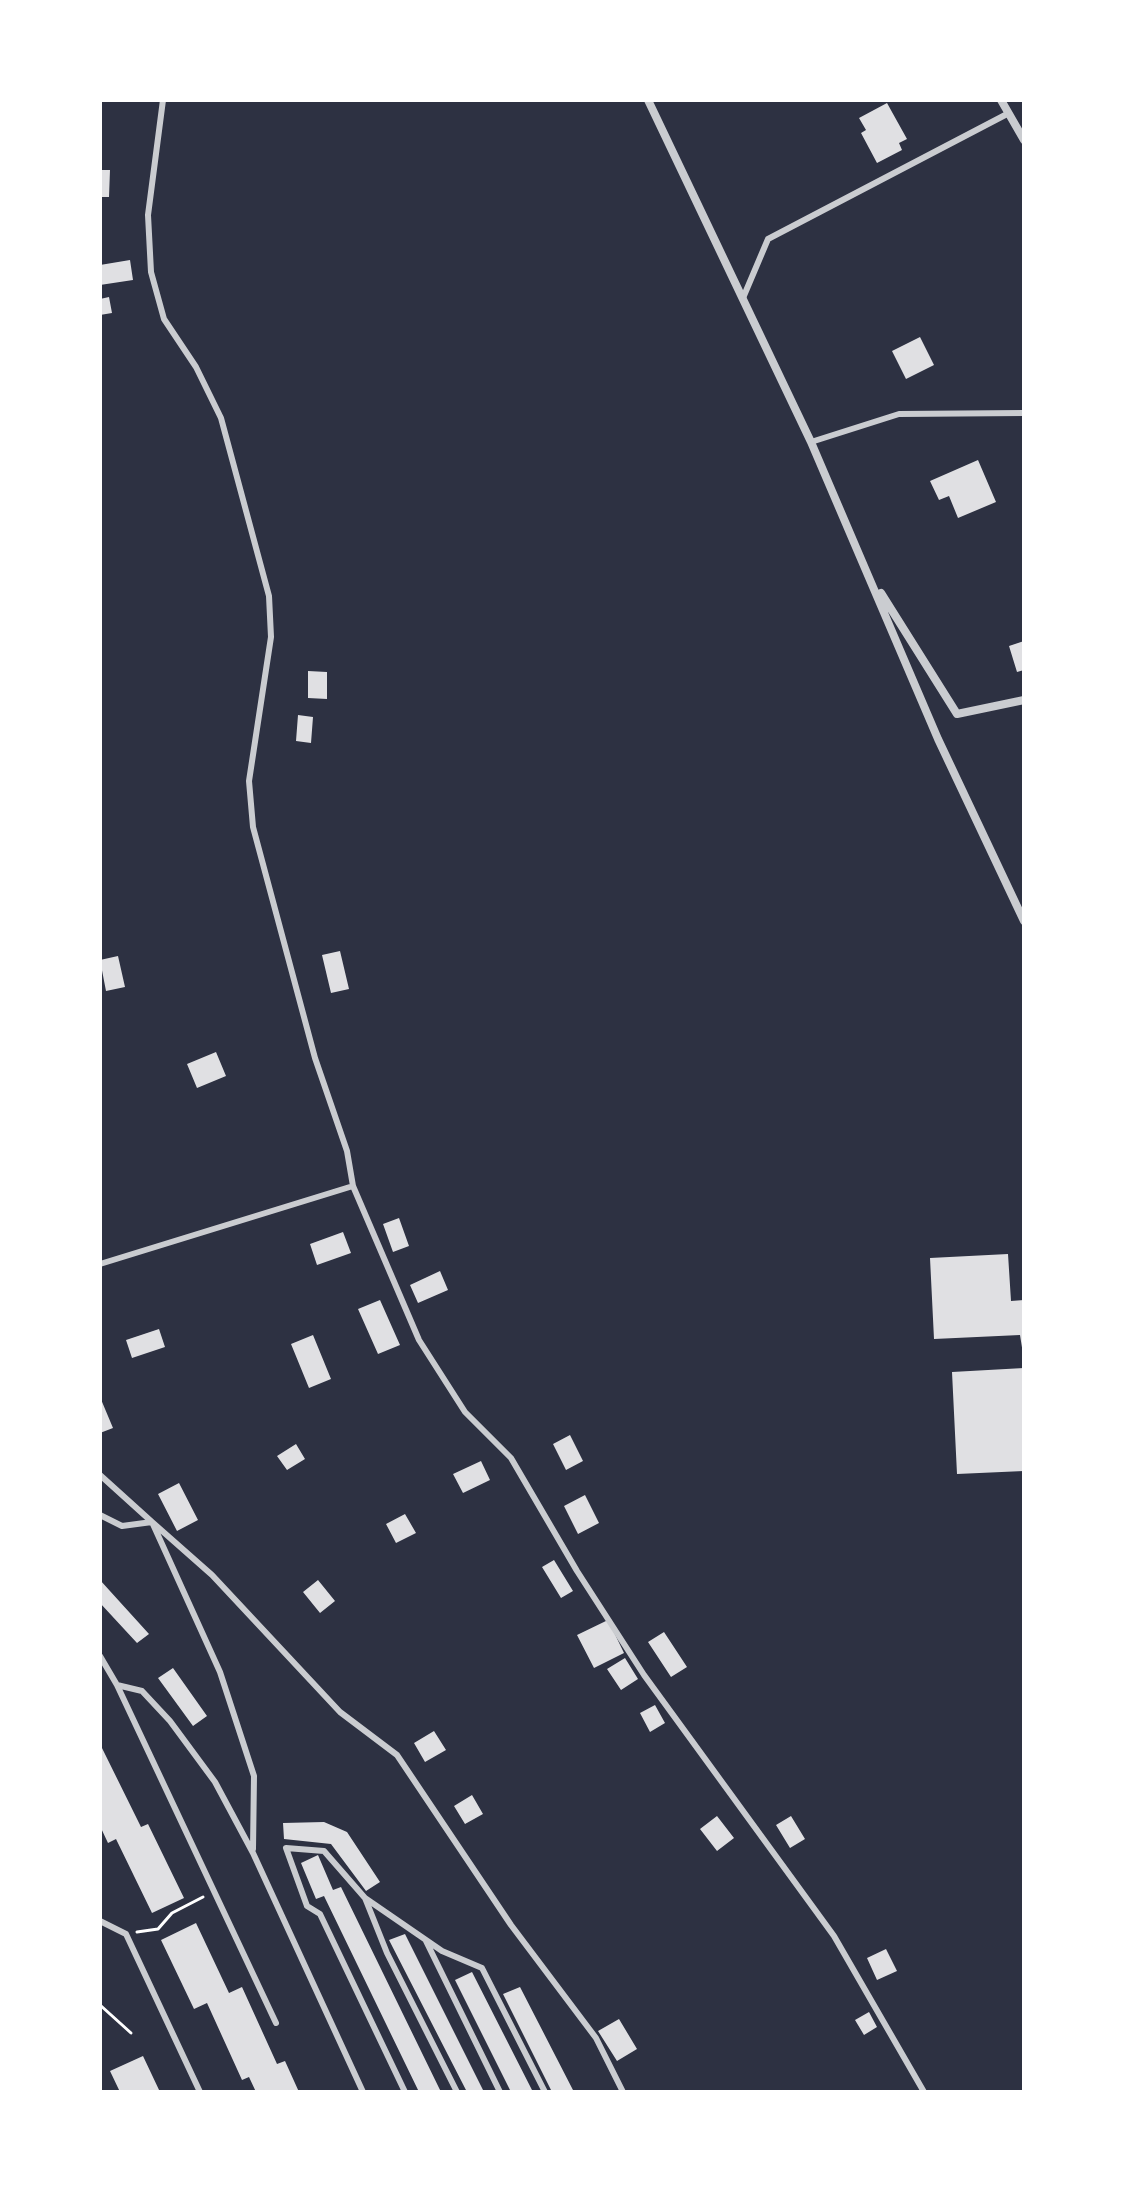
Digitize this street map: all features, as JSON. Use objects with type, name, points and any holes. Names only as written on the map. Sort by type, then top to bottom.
[{"type":"street","points":[[648,100],[811,442],[938,739],[1024,921]]},
{"type":"street","points":[[1001,100],[1024,140]]},
{"type":"street","points":[[866,570],[957,714],[1024,700]]},
{"type":"lane","points":[[163,100],[148,215],[151,272],[164,319],[196,367],[221,418],[269,596],[271,637],[249,781],[253,827],[315,1058],[347,1151],[353,1186],[419,1340],[465,1412],[511,1458],[644,1675],[834,1936],[924,2092]]},
{"type":"lane","points":[[743,298],[768,239],[1009,113]]},
{"type":"lane","points":[[811,442],[899,414],[1024,413]]},
{"type":"lane","points":[[100,1264],[353,1186]]},
{"type":"lane","points":[[100,1475],[212,1575],[340,1712],[397,1755],[511,1925],[596,2038],[623,2092]]},
{"type":"lane","points":[[100,1515],[122,1526],[152,1522]]},
{"type":"lane","points":[[152,1522],[220,1672],[254,1776],[253,1853]]},
{"type":"lane","points":[[100,1656],[117,1685],[276,2023]]},
{"type":"lane","points":[[117,1685],[142,1691],[170,1721],[215,1782],[253,1853],[363,2092]]},
{"type":"lane","points":[[405,2092],[320,1914],[307,1906],[286,1848],[324,1851],[365,1898],[426,1941],[482,1968],[545,2092]]},
{"type":"lane","points":[[365,1898],[387,1953],[457,2092]]},
{"type":"lane","points":[[100,1921],[126,1934],[200,2092]]},
{"type":"lane","points":[[426,1941],[500,2092]]},
{"type":"path","points":[[126,1934],[158,1929],[172,1913],[214,1891]]},
{"type":"path","points":[[100,2005],[131,2033]]},
{"type":"building","points":[[887,103],[907,139],[899,143],[902,150],[877,163],[861,133],[866,130],[859,118]]},
{"type":"building","points":[[100,170],[110,170],[109,197],[100,197]]},
{"type":"building","points":[[130,260],[133,280],[100,285],[100,265]]},
{"type":"building","points":[[109,297],[112,313],[100,315],[100,299]]},
{"type":"building","points":[[920,337],[934,365],[906,379],[892,351]]},
{"type":"building","points":[[978,460],[996,502],[958,518],[949,496],[939,500],[930,481]]},
{"type":"building","points":[[1024,641],[1024,670],[1017,672],[1009,646]]},
{"type":"building","points":[[308,671],[327,672],[327,699],[308,698]]},
{"type":"building","points":[[298,715],[313,717],[311,743],[296,741]]},
{"type":"building","points":[[340,951],[349,989],[331,993],[322,955]]},
{"type":"building","points":[[118,956],[125,987],[106,991],[100,960]]},
{"type":"building","points":[[216,1052],[226,1076],[197,1088],[187,1064]]},
{"type":"building","points":[[399,1218],[409,1246],[393,1252],[383,1224]]},
{"type":"building","points":[[343,1232],[351,1253],[317,1265],[310,1244]]},
{"type":"building","points":[[1008,1254],[1011,1301],[1024,1300],[1024,1360],[1020,1335],[934,1339],[930,1258]]},
{"type":"building","points":[[440,1271],[448,1290],[418,1303],[410,1285]]},
{"type":"building","points":[[380,1300],[400,1345],[378,1354],[358,1309]]},
{"type":"building","points":[[159,1329],[165,1347],[132,1358],[126,1340]]},
{"type":"building","points":[[313,1335],[331,1379],[309,1388],[291,1344]]},
{"type":"building","points":[[1024,1368],[1024,1471],[957,1474],[952,1372]]},
{"type":"building","points":[[100,1397],[113,1428],[100,1433]]},
{"type":"building","points":[[570,1435],[583,1461],[566,1470],[553,1444]]},
{"type":"building","points":[[296,1444],[305,1459],[287,1470],[277,1456]]},
{"type":"building","points":[[481,1461],[490,1480],[463,1493],[453,1474]]},
{"type":"building","points":[[179,1483],[198,1520],[177,1531],[158,1494]]},
{"type":"building","points":[[585,1495],[599,1523],[578,1534],[564,1506]]},
{"type":"building","points":[[405,1514],[416,1533],[396,1543],[386,1524]]},
{"type":"building","points":[[554,1560],[573,1591],[561,1598],[542,1567]]},
{"type":"building","points":[[100,1580],[149,1634],[137,1643],[100,1603]]},
{"type":"building","points":[[318,1580],[335,1601],[320,1613],[303,1592]]},
{"type":"building","points":[[608,1620],[624,1653],[594,1668],[577,1635]]},
{"type":"building","points":[[664,1632],[687,1667],[671,1677],[648,1642]]},
{"type":"building","points":[[625,1658],[638,1679],[621,1690],[607,1669]]},
{"type":"building","points":[[173,1668],[207,1716],[193,1726],[158,1678]]},
{"type":"building","points":[[655,1705],[665,1723],[650,1732],[640,1713]]},
{"type":"building","points":[[434,1731],[446,1750],[425,1762],[414,1743]]},
{"type":"building","points":[[100,1744],[141,1827],[148,1824],[184,1898],[152,1913],[116,1839],[108,1843],[100,1826]]},
{"type":"building","points":[[472,1795],[483,1814],[465,1824],[454,1806]]},
{"type":"building","points":[[717,1816],[734,1838],[717,1851],[700,1829]]},
{"type":"building","points":[[791,1816],[805,1839],[790,1848],[776,1825]]},
{"type":"building","points":[[324,1822],[347,1832],[380,1882],[366,1891],[331,1844],[284,1839],[283,1823]]},
{"type":"building","points":[[318,1855],[333,1890],[341,1887],[441,2092],[419,2092],[324,1896],[316,1899],[301,1863]]},
{"type":"building","points":[[196,1923],[229,1993],[242,1987],[277,2064],[285,2061],[299,2092],[256,2092],[249,2077],[242,2080],[207,2003],[194,2009],[161,1940]]},
{"type":"building","points":[[405,1934],[484,2092],[467,2092],[389,1940]]},
{"type":"building","points":[[886,1949],[897,1971],[877,1980],[867,1958]]},
{"type":"building","points":[[472,1972],[533,2092],[511,2092],[455,1980]]},
{"type":"building","points":[[520,1987],[574,2092],[552,2092],[503,1994]]},
{"type":"building","points":[[869,2012],[877,2027],[864,2035],[855,2020]]},
{"type":"building","points":[[619,2019],[637,2049],[617,2061],[598,2031]]},
{"type":"building","points":[[143,2056],[160,2092],[120,2092],[110,2071]]}]
